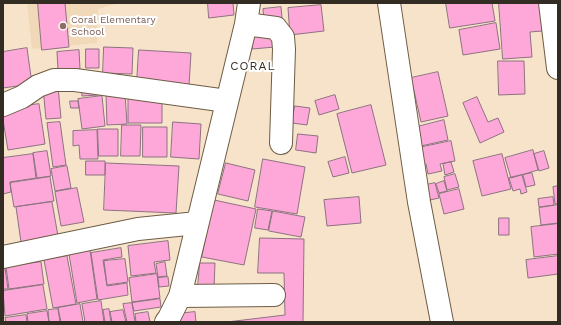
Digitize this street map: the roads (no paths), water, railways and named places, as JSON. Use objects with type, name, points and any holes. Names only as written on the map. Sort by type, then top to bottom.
[{"type":"street","points":[[166,322],[180,296],[246,24],[249,3]]},
{"type":"street","points":[[389,3],[420,202],[442,322]]},
{"type":"street","points":[[550,3],[558,68]]},
{"type":"street","points":[[246,24],[276,28],[283,37],[284,50],[281,143]]},
{"type":"street","points":[[3,105],[22,97],[38,86],[54,80],[75,80],[227,101]]},
{"type":"street","points":[[3,257],[138,229],[197,223]]},
{"type":"street","points":[[180,296],[274,295]]},
{"type":"place","name":"Coral Elementary School","points":[[63,26]]},
{"type":"district","name":"CORAL","points":[[253,66]]}]
